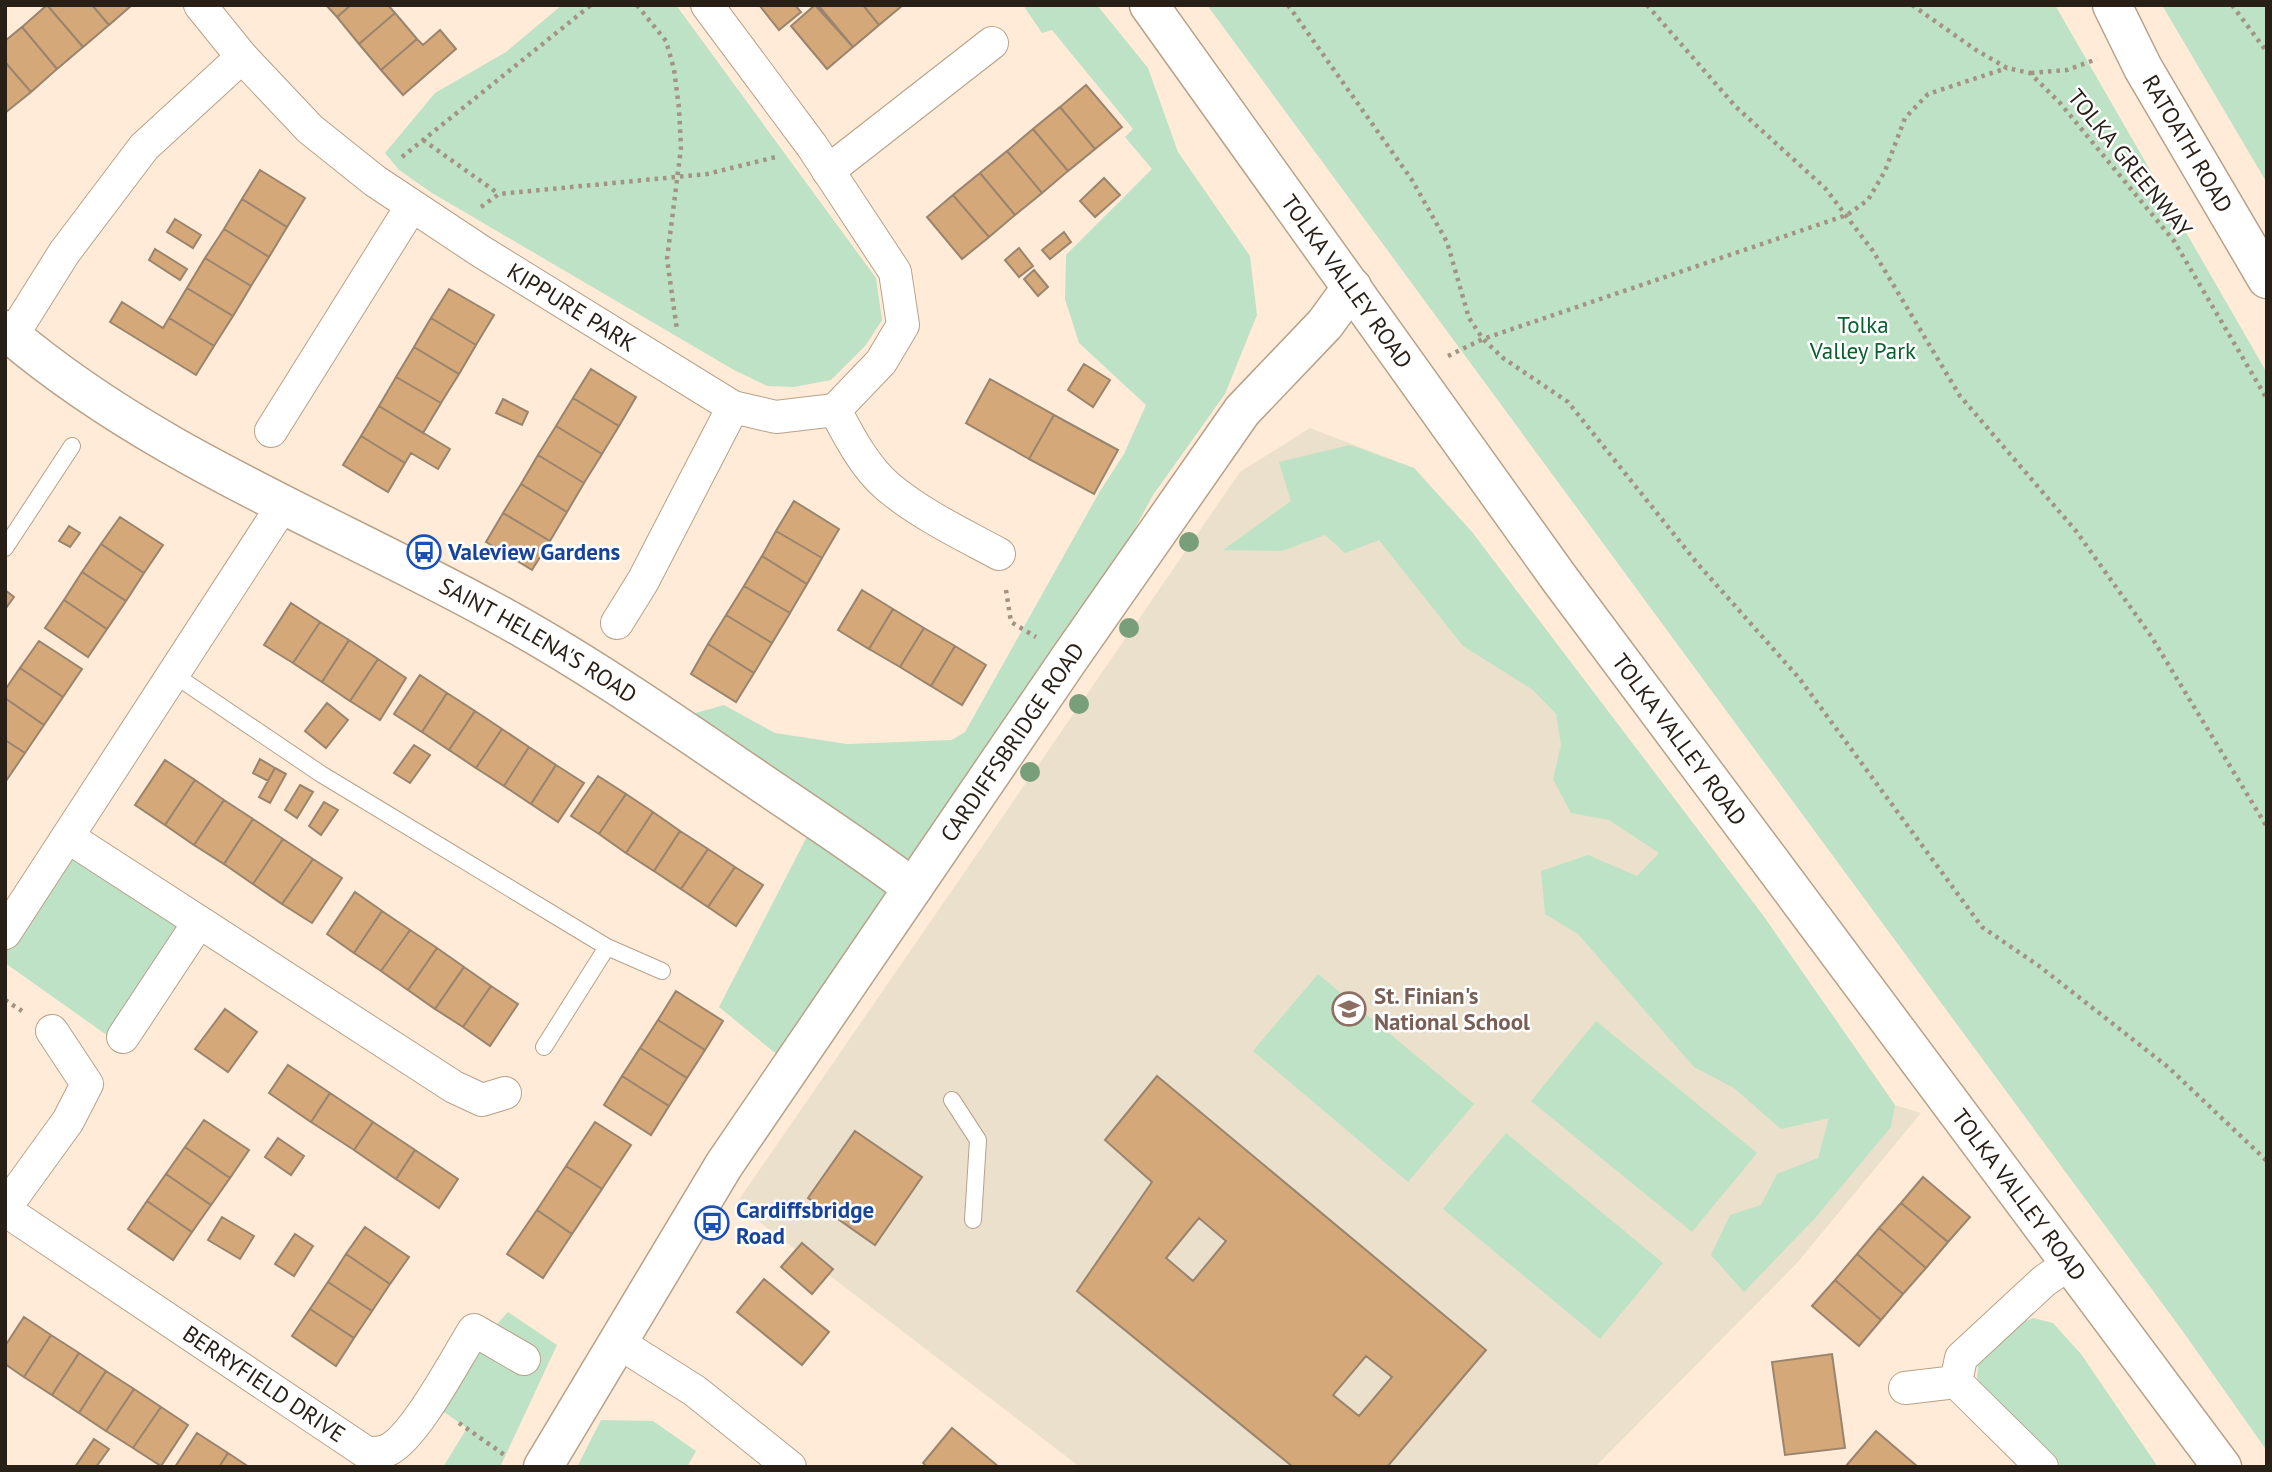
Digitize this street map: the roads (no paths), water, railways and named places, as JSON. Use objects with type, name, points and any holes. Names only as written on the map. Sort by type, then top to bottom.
[{"type":"main road","name":"TOLKA VALLEY ROAD","points":[[1149,5],[1559,578],[2221,1467]]},
{"type":"main road","name":"RATOATH ROAD","points":[[2112,5],[2133,47],[2267,279]]},
{"type":"main road","name":"CARDIFFSBRIDGE ROAD","points":[[527,1463],[616,1341],[724,1165],[1069,659],[1242,411],[1325,324],[1352,286]]},
{"type":"main road","name":"SAINT HELENA'S ROAD","points":[[9,333],[100,400],[201,462],[514,624],[672,722],[913,888]]},
{"type":"street","name":"KIPPURE PARK","points":[[200,5],[242,57],[310,129],[375,181],[482,252],[733,407],[776,417],[835,410]]},
{"type":"street","points":[[707,5],[820,158],[895,272],[903,325],[881,362],[835,410],[855,446],[887,485],[940,522],[999,554]]},
{"type":"street","points":[[820,158],[992,43]]},
{"type":"street","points":[[9,333],[64,253],[144,147],[242,57]]},
{"type":"street","points":[[271,431],[411,206]]},
{"type":"street","points":[[617,623],[649,569],[733,407]]},
{"type":"street","points":[[5,933],[283,505]]},
{"type":"street","points":[[68,836],[454,1087],[482,1100],[505,1093]]},
{"type":"street","points":[[123,1037],[200,922]]},
{"type":"street","points":[[5,1209],[68,1121],[87,1084],[52,1031]]},
{"type":"street","name":"BERRYFIELD DRIVE","points":[[5,1209],[367,1453],[387,1451],[399,1442],[429,1403],[474,1330],[524,1359]]},
{"type":"street","points":[[1956,1382],[1961,1358],[2043,1281],[2070,1263]]},
{"type":"street","points":[[616,1341],[695,1391],[790,1467]]},
{"type":"street","points":[[1905,1388],[1956,1382]]},
{"type":"street","points":[[1956,1382],[2042,1467]]},
{"type":"lane","points":[[5,548],[72,446]]},
{"type":"lane","points":[[173,674],[321,774],[607,947],[662,971]]},
{"type":"lane","points":[[544,1047],[607,947]]},
{"type":"lane","points":[[952,1100],[978,1140],[973,1220]]},
{"type":"place","name":"Valeview Gardens","points":[[424,552]]},
{"type":"place","name":"St. Finian's National School","points":[[1349,1009]]},
{"type":"place","name":"Cardiffsbridge Road","points":[[712,1223]]},
{"type":"park label","name":"Tolka Valley Park","points":[[1863,338]]}]
